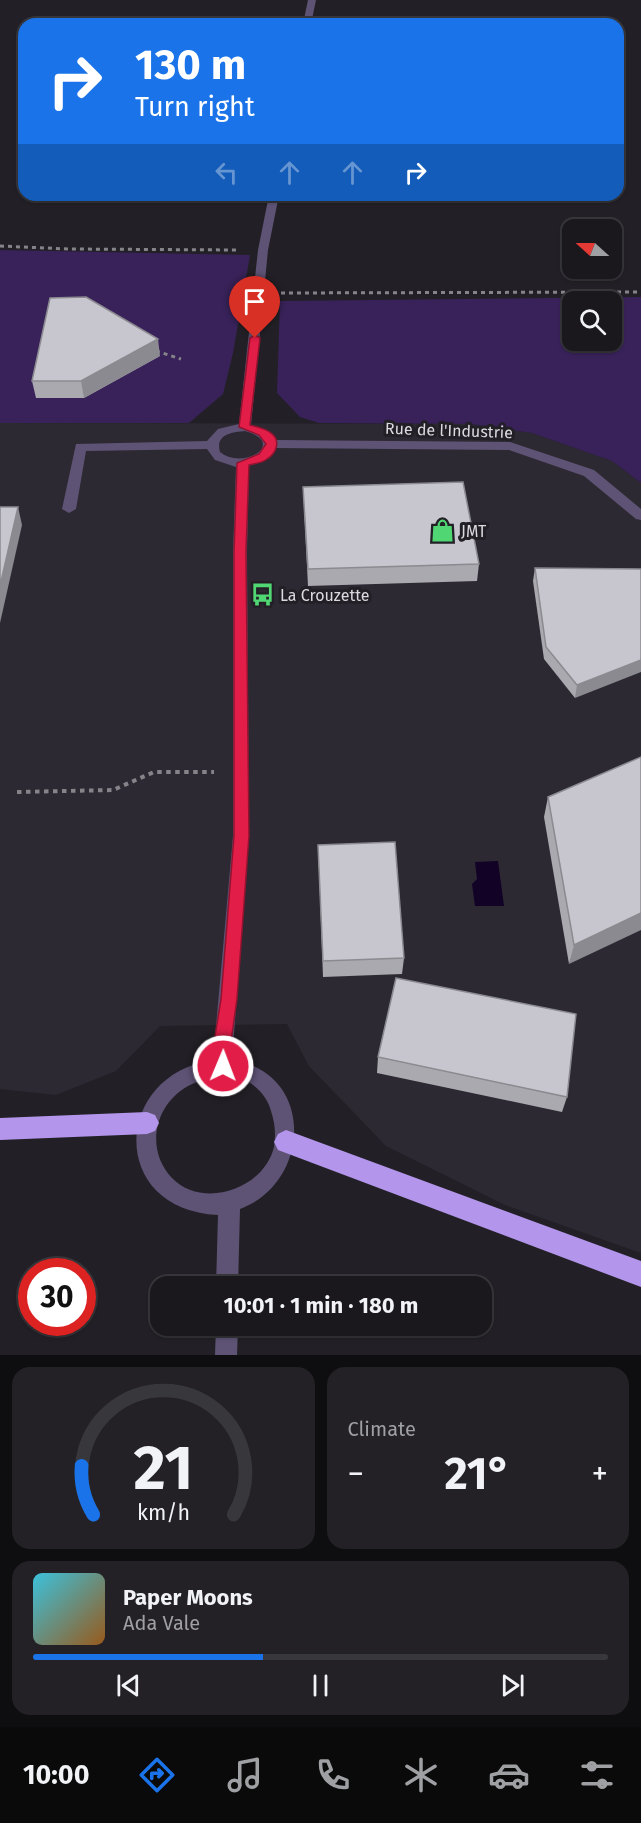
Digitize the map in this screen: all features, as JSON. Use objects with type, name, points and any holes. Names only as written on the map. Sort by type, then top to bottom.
[{"type":"highway","points":[[0,1129],[147,1123]]},
{"type":"highway","points":[[286,1143],[641,1274]]},
{"type":"street","points":[[308,18],[312,0]]},
{"type":"street","points":[[245,427],[263,250],[273,201]]},
{"type":"street","points":[[245,427],[263,432],[269,437],[271,444],[264,457],[243,463],[220,459],[214,453],[212,445],[214,438],[222,432],[245,427]]},
{"type":"street","name":"Rue de l'Industrie","points":[[271,444],[510,446],[589,473],[641,516]]},
{"type":"street","points":[[69,509],[80,447],[212,445]]},
{"type":"street","points":[[223,1066],[222,1049],[229,999],[241,836],[240,552],[243,463]]},
{"type":"street","points":[[223,1066],[250,1073],[272,1090],[285,1114],[286,1143],[276,1169],[256,1190],[230,1203],[201,1204],[175,1194],[155,1175],[146,1150],[147,1123],[158,1099],[178,1080],[202,1069],[223,1066]]},
{"type":"street","points":[[227,1276],[227,1227],[230,1203]]},
{"type":"street","points":[[226,1355],[227,1336]]},
{"type":"path","points":[[0,246],[68,249],[263,250]]},
{"type":"path","points":[[260,293],[641,292]]},
{"type":"path","points":[[151,348],[181,359]]},
{"type":"path","points":[[17,792],[113,790],[154,772],[241,772]]},
{"type":"shaded area","points":[[0,250],[250,255],[233,353],[223,394],[189,423],[0,423]]},
{"type":"shaded area","points":[[622,297],[641,297],[641,483],[612,461],[532,433],[471,424],[319,423],[300,417],[277,393],[280,301],[562,298],[562,351],[622,351]]},
{"type":"shaded area","points":[[0,423],[471,424],[532,433],[612,461],[641,483],[641,1253],[505,1205],[386,1146],[309,1066],[287,1024],[160,1026],[116,1071],[56,1095],[0,1089]]},
{"type":"shaded area","points":[[498,861],[504,906],[475,906],[472,884],[477,879],[475,862]]},
{"type":"building","points":[[86,297],[158,339],[81,381],[32,381],[50,298]]},
{"type":"building","points":[[463,482],[479,564],[308,569],[303,487]]},
{"type":"building","points":[[0,507],[18,507],[0,586]]},
{"type":"building","points":[[535,568],[641,569],[641,660],[577,685],[546,647]]},
{"type":"building","points":[[641,757],[641,913],[574,945],[548,797]]},
{"type":"building","points":[[395,842],[404,958],[323,961],[318,845]]},
{"type":"building","points":[[396,978],[576,1014],[567,1097],[378,1057]]},
{"type":"place","name":"JMT","points":[[443,531]]},
{"type":"place","name":"La Crouzette","points":[[262,595]]},
{"type":"route","points":[[223,1066],[222,1049],[229,999],[241,836],[240,552],[243,463],[264,457],[271,444],[269,437],[263,432],[245,427],[255,338]]}]
